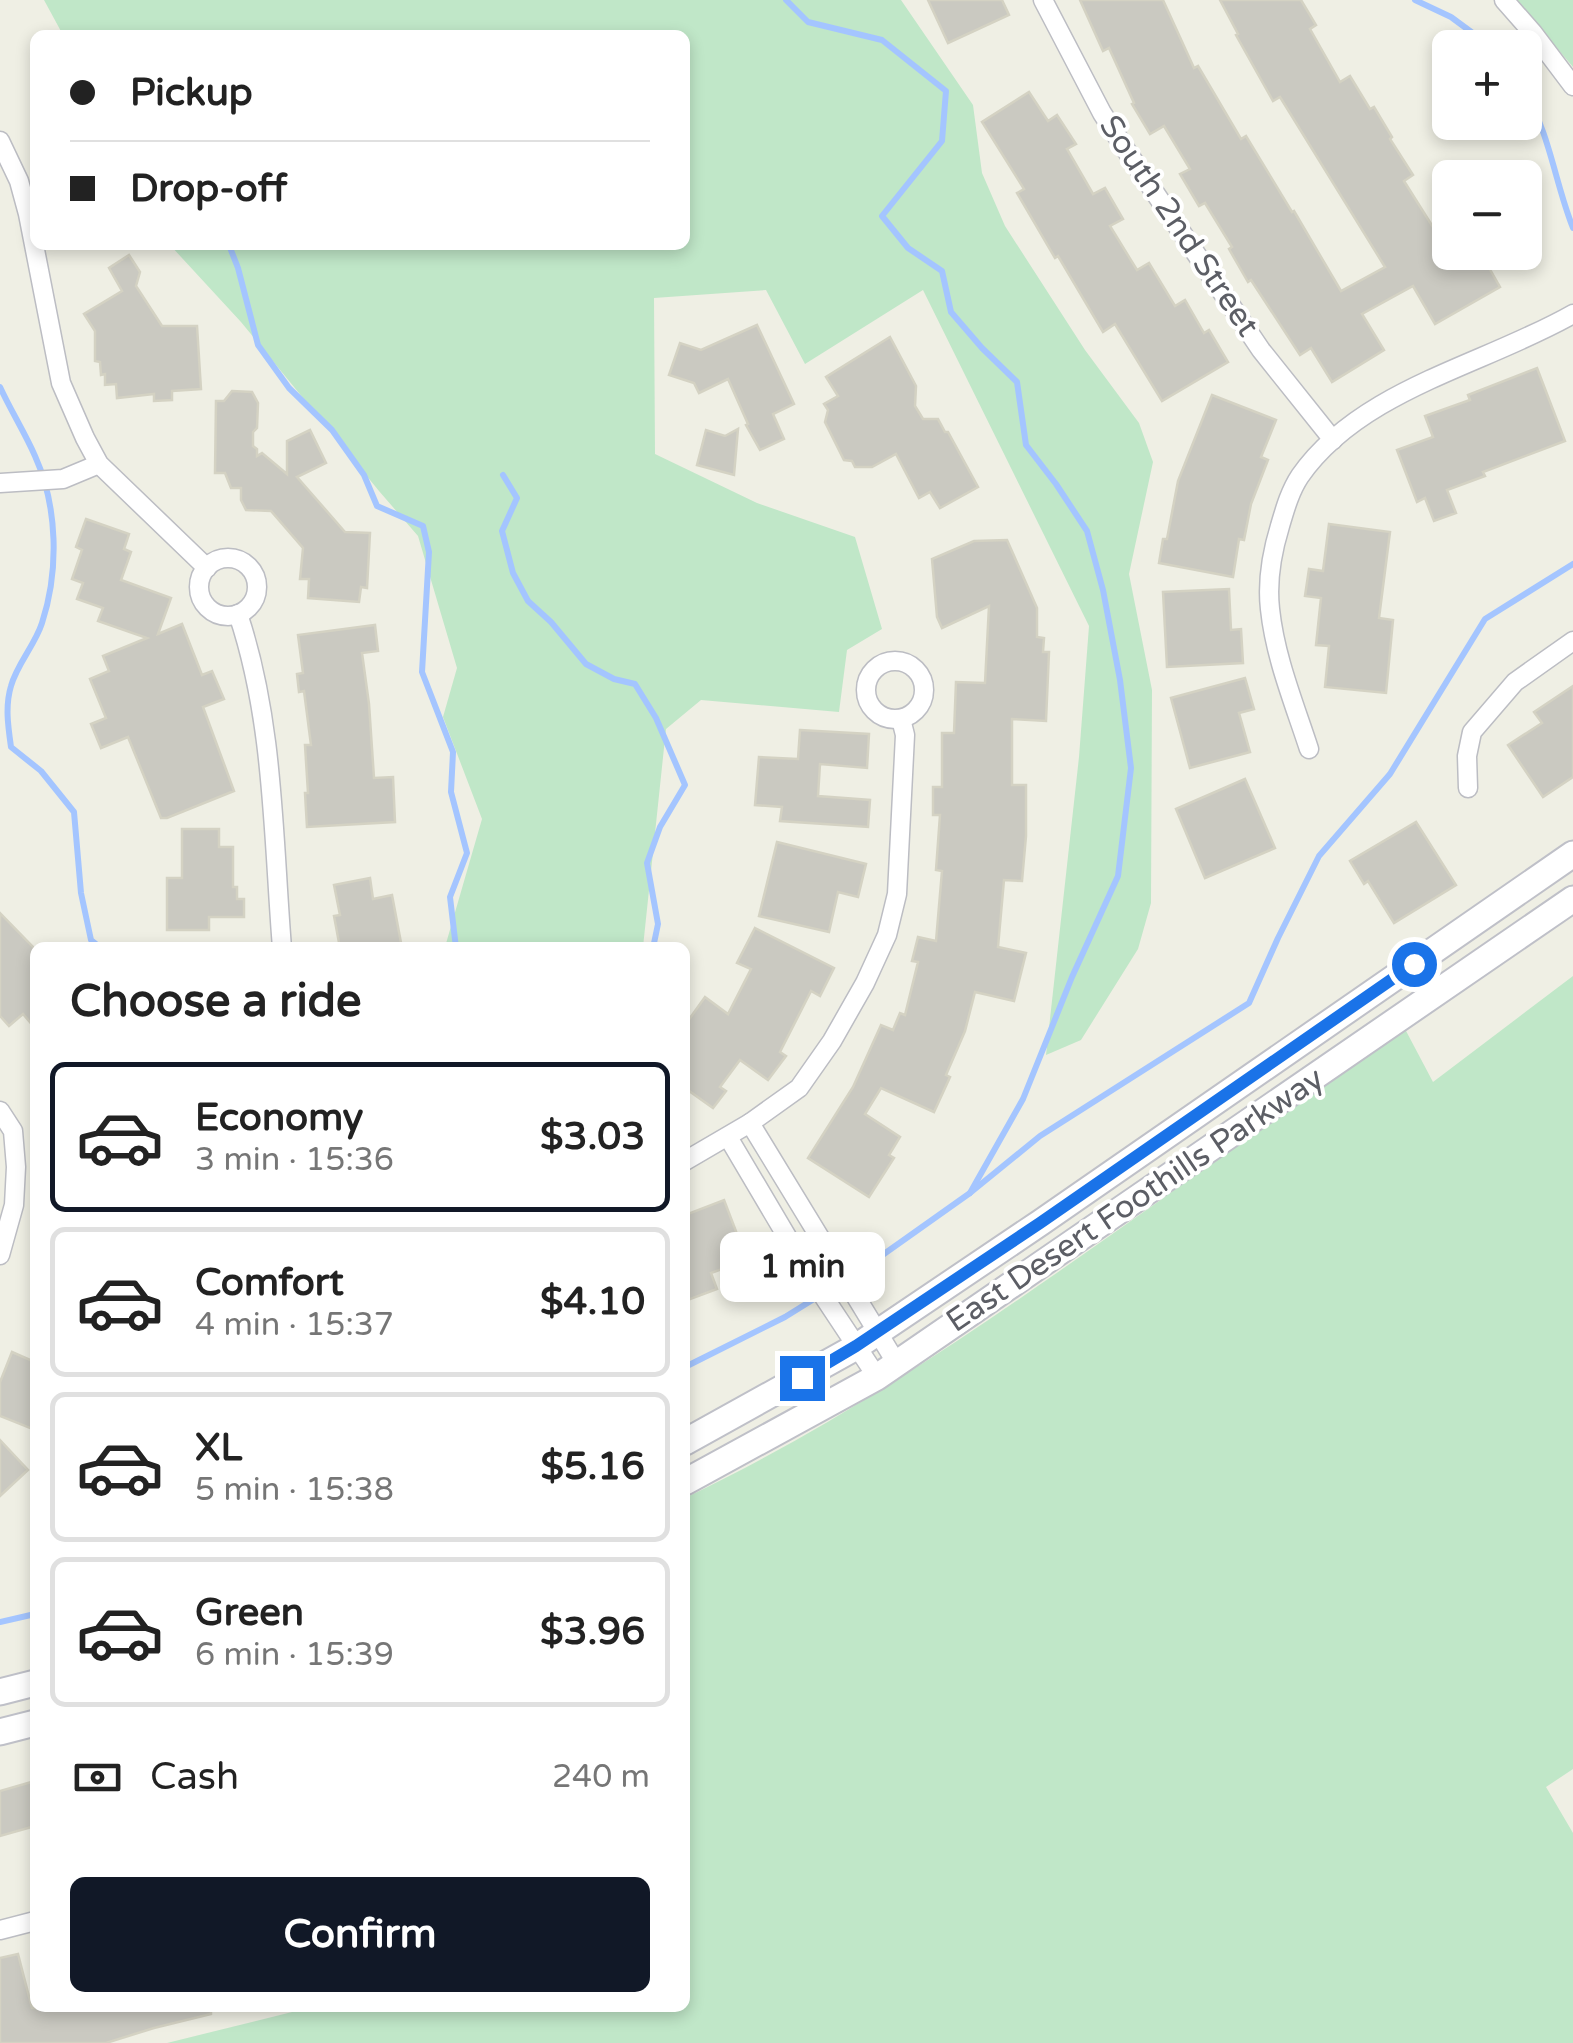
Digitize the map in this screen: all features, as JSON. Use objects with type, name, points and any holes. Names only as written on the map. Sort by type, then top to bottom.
[{"type":"street","name":"South 2nd Street","points":[[1043,0],[1122,144],[1261,350],[1333,440]]},
{"type":"street","points":[[1504,0],[1573,86]]},
{"type":"street","points":[[0,141],[19,180],[30,224]]},
{"type":"street","points":[[35,250],[62,383],[85,438],[99,464],[206,568]]},
{"type":"street","points":[[1308,749],[1276,643],[1270,606],[1270,574],[1277,535],[1298,479],[1356,418],[1573,314]]},
{"type":"street","points":[[8,483],[64,479],[99,464]]},
{"type":"street","points":[[217,560],[238,560],[256,578],[252,604],[238,614],[211,610],[204,603],[200,585],[206,568],[217,560]]},
{"type":"street","points":[[238,614],[266,740],[282,942]]},
{"type":"street","points":[[1468,788],[1466,756],[1472,732],[1516,682],[1573,641]]},
{"type":"street","points":[[690,1159],[798,1088],[815,1067],[865,983],[887,935],[897,894],[905,735],[901,718]]},
{"type":"street","name":"East Desert Foothills Parkway","points":[[690,1439],[867,1339],[1573,854]]},
{"type":"street","name":"East Desert Foothills Parkway","points":[[690,1479],[887,1370],[1573,898]]},
{"type":"street","points":[[0,1111],[13,1131],[16,1166],[14,1205],[0,1256]]},
{"type":"street","points":[[750,1123],[860,1302],[867,1339]]},
{"type":"street","points":[[728,1137],[836,1316],[867,1339],[887,1370]]},
{"type":"street","points":[[0,1692],[30,1684]]},
{"type":"street","points":[[0,1732],[30,1724]]},
{"type":"street","points":[[0,1930],[30,1922]]},
{"type":"green space","points":[[44,0],[901,0],[973,105],[982,173],[1005,226],[1085,350],[1139,423],[1153,462],[1129,574],[1152,690],[1151,903],[1138,949],[1081,1040],[1046,1055],[1079,757],[1089,626],[923,290],[805,364],[766,290],[654,298],[655,454],[757,503],[855,537],[882,629],[847,650],[839,712],[701,700],[666,729],[644,942],[446,942],[482,819],[443,717],[457,668],[418,536],[241,322],[175,250],[690,250],[690,30],[60,30]]},
{"type":"green space","points":[[1516,0],[1573,0],[1573,67],[1542,30]]},
{"type":"green space","points":[[1573,976],[1573,1769],[1546,1787],[1573,1833],[1573,2043],[167,2043],[292,2012],[690,2012],[690,1495],[810,1432],[930,1359],[1405,1029],[1433,1082]]},
{"type":"building","points":[[928,0],[1002,0],[1009,15],[948,43]]},
{"type":"building","points":[[1080,0],[1163,0],[1194,68],[1198,66],[1241,139],[1246,136],[1341,291],[1385,267],[1280,97],[1273,101],[1220,0],[1301,0],[1316,25],[1310,29],[1340,82],[1350,76],[1370,109],[1374,107],[1413,175],[1404,181],[1432,225],[1432,270],[1490,270],[1500,287],[1435,324],[1413,286],[1362,314],[1384,350],[1332,382],[1311,348],[1300,355],[1251,280],[1248,282],[1205,203],[1199,206],[1180,174],[1190,169],[1164,126],[1150,134],[1132,104],[1109,48],[1103,51]]},
{"type":"building","points":[[1029,92],[1048,121],[1057,115],[1076,144],[1067,149],[1093,194],[1105,188],[1123,219],[1110,226],[1137,270],[1149,263],[1175,306],[1185,300],[1204,333],[1209,330],[1228,362],[1162,401],[1115,324],[1103,332],[1058,256],[1055,258],[1017,193],[1024,189],[982,122]]},
{"type":"building","points":[[129,255],[140,272],[136,286],[162,326],[197,326],[201,389],[172,391],[172,400],[154,401],[154,394],[117,398],[116,384],[105,385],[100,362],[95,361],[95,331],[84,314],[122,291],[109,268]]},
{"type":"building","points":[[757,325],[794,404],[773,414],[784,439],[760,450],[728,379],[699,393],[694,383],[669,375],[680,343],[701,350]]},
{"type":"building","points":[[890,337],[916,386],[915,406],[923,419],[938,419],[978,487],[940,508],[930,492],[919,498],[896,454],[872,467],[855,467],[852,461],[844,460],[825,422],[828,410],[824,404],[838,396],[826,377]]},
{"type":"building","points":[[1537,368],[1565,441],[1447,490],[1456,513],[1434,521],[1425,498],[1417,502],[1397,450],[1433,437],[1425,416],[1470,400],[1468,395]]},
{"type":"building","points":[[232,391],[252,392],[258,403],[257,428],[253,432],[257,456],[262,453],[287,474],[287,441],[310,430],[326,463],[297,477],[345,532],[370,533],[367,588],[361,587],[359,602],[308,598],[309,579],[300,579],[303,548],[271,511],[246,510],[241,488],[231,488],[225,473],[215,473],[216,401],[224,401]]},
{"type":"building","points":[[1212,395],[1276,420],[1261,457],[1268,460],[1251,504],[1244,540],[1239,539],[1233,577],[1159,563],[1178,481]]},
{"type":"building","points":[[738,429],[734,475],[697,465],[706,430],[725,436]]},
{"type":"building","points":[[86,519],[129,534],[124,549],[131,552],[121,580],[171,598],[158,634],[182,624],[202,675],[212,671],[224,699],[203,707],[234,791],[167,818],[161,818],[128,737],[101,748],[91,724],[106,718],[90,679],[109,671],[103,656],[147,638],[98,621],[103,608],[77,599],[83,583],[72,579],[82,550],[76,547]]},
{"type":"building","points":[[1329,524],[1390,532],[1379,618],[1393,620],[1386,693],[1325,687],[1329,646],[1316,645],[1321,598],[1305,596],[1309,569],[1323,571]]},
{"type":"building","points":[[1007,540],[1037,608],[1037,637],[1044,638],[1043,652],[1049,652],[1046,721],[1012,719],[1012,785],[1026,785],[1026,836],[1022,881],[1004,880],[998,947],[1026,953],[1014,1001],[975,992],[965,1031],[946,1075],[950,1077],[934,1112],[881,1088],[865,1114],[900,1137],[889,1155],[894,1158],[869,1197],[808,1158],[853,1087],[881,1025],[893,1030],[900,1013],[905,1015],[918,962],[912,961],[918,937],[936,941],[942,871],[936,870],[940,815],[933,815],[933,787],[942,787],[942,733],[954,733],[956,682],[985,683],[989,606],[942,628],[937,617],[932,559],[974,541]]},
{"type":"building","points":[[1229,589],[1231,630],[1241,629],[1243,663],[1167,667],[1163,592]]},
{"type":"building","points":[[375,625],[378,651],[362,653],[374,778],[393,777],[395,822],[307,827],[305,745],[311,745],[304,691],[299,692],[297,674],[303,673],[298,635]]},
{"type":"building","points":[[1245,678],[1254,709],[1239,713],[1250,752],[1190,768],[1171,698]]},
{"type":"building","points":[[1573,686],[1573,777],[1543,797],[1508,745],[1542,723],[1534,712]]},
{"type":"building","points":[[800,730],[869,734],[867,768],[820,764],[818,796],[870,800],[868,827],[780,821],[782,807],[755,805],[759,757],[798,759]]},
{"type":"building","points":[[1245,779],[1275,848],[1205,878],[1176,809]]},
{"type":"building","points":[[1416,822],[1456,885],[1394,923],[1368,881],[1364,884],[1350,861]]},
{"type":"building","points":[[182,829],[219,829],[219,847],[233,847],[233,887],[237,887],[237,899],[244,899],[244,917],[209,917],[209,930],[167,930],[167,878],[182,878]]},
{"type":"building","points":[[777,842],[866,864],[858,897],[838,892],[829,932],[759,916]]},
{"type":"building","points":[[370,878],[373,899],[392,895],[401,942],[339,942],[334,916],[340,915],[334,885]]},
{"type":"building","points":[[0,913],[30,944],[30,1022],[23,1014],[9,1026],[0,1016]]},
{"type":"building","points":[[755,928],[834,968],[820,996],[811,991],[780,1052],[786,1056],[768,1080],[740,1060],[720,1087],[726,1091],[713,1108],[690,1092],[690,1018],[705,997],[728,1014],[751,969],[737,963]]},
{"type":"building","points":[[724,1200],[747,1260],[711,1273],[717,1289],[690,1299],[690,1213]]},
{"type":"building","points":[[12,1352],[30,1360],[30,1428],[0,1416],[0,1382]]},
{"type":"building","points":[[0,1440],[28,1470],[0,1496]]},
{"type":"building","points":[[30,1782],[30,1827],[0,1836],[0,1791]]},
{"type":"building","points":[[18,1954],[30,2012],[211,2014],[106,2043],[0,2043],[0,1958]]},
{"type":"waterway","points":[[786,0],[808,22],[882,40],[946,91],[942,141],[882,216],[908,248],[942,271],[951,312],[1017,382],[1026,445],[1087,531],[1120,680],[1131,768],[1118,876],[1023,1099],[970,1193]]},
{"type":"waterway","points":[[1415,0],[1469,30]]},
{"type":"waterway","points":[[1542,128],[1573,228]]},
{"type":"waterway","points":[[231,250],[258,345],[289,388],[332,430],[364,475],[377,506],[423,526],[429,552],[422,672],[453,752],[451,792],[467,853],[450,897],[455,942]]},
{"type":"waterway","points":[[0,387],[43,476],[54,539],[48,603],[9,694],[11,747],[41,771],[74,812],[81,893],[94,942]]},
{"type":"waterway","points":[[503,475],[517,498],[502,531],[513,573],[528,601],[586,664],[614,679],[635,684],[656,718],[685,785],[660,827],[647,863],[658,924],[654,942]]},
{"type":"waterway","points":[[690,1364],[785,1317],[867,1266],[970,1193],[1040,1136],[1249,1003],[1319,856],[1390,774],[1485,619],[1573,564]]},
{"type":"waterway","points":[[0,1622],[30,1615]]},
{"type":"route","points":[[802,1378],[1040,1223],[1414,964]]}]
